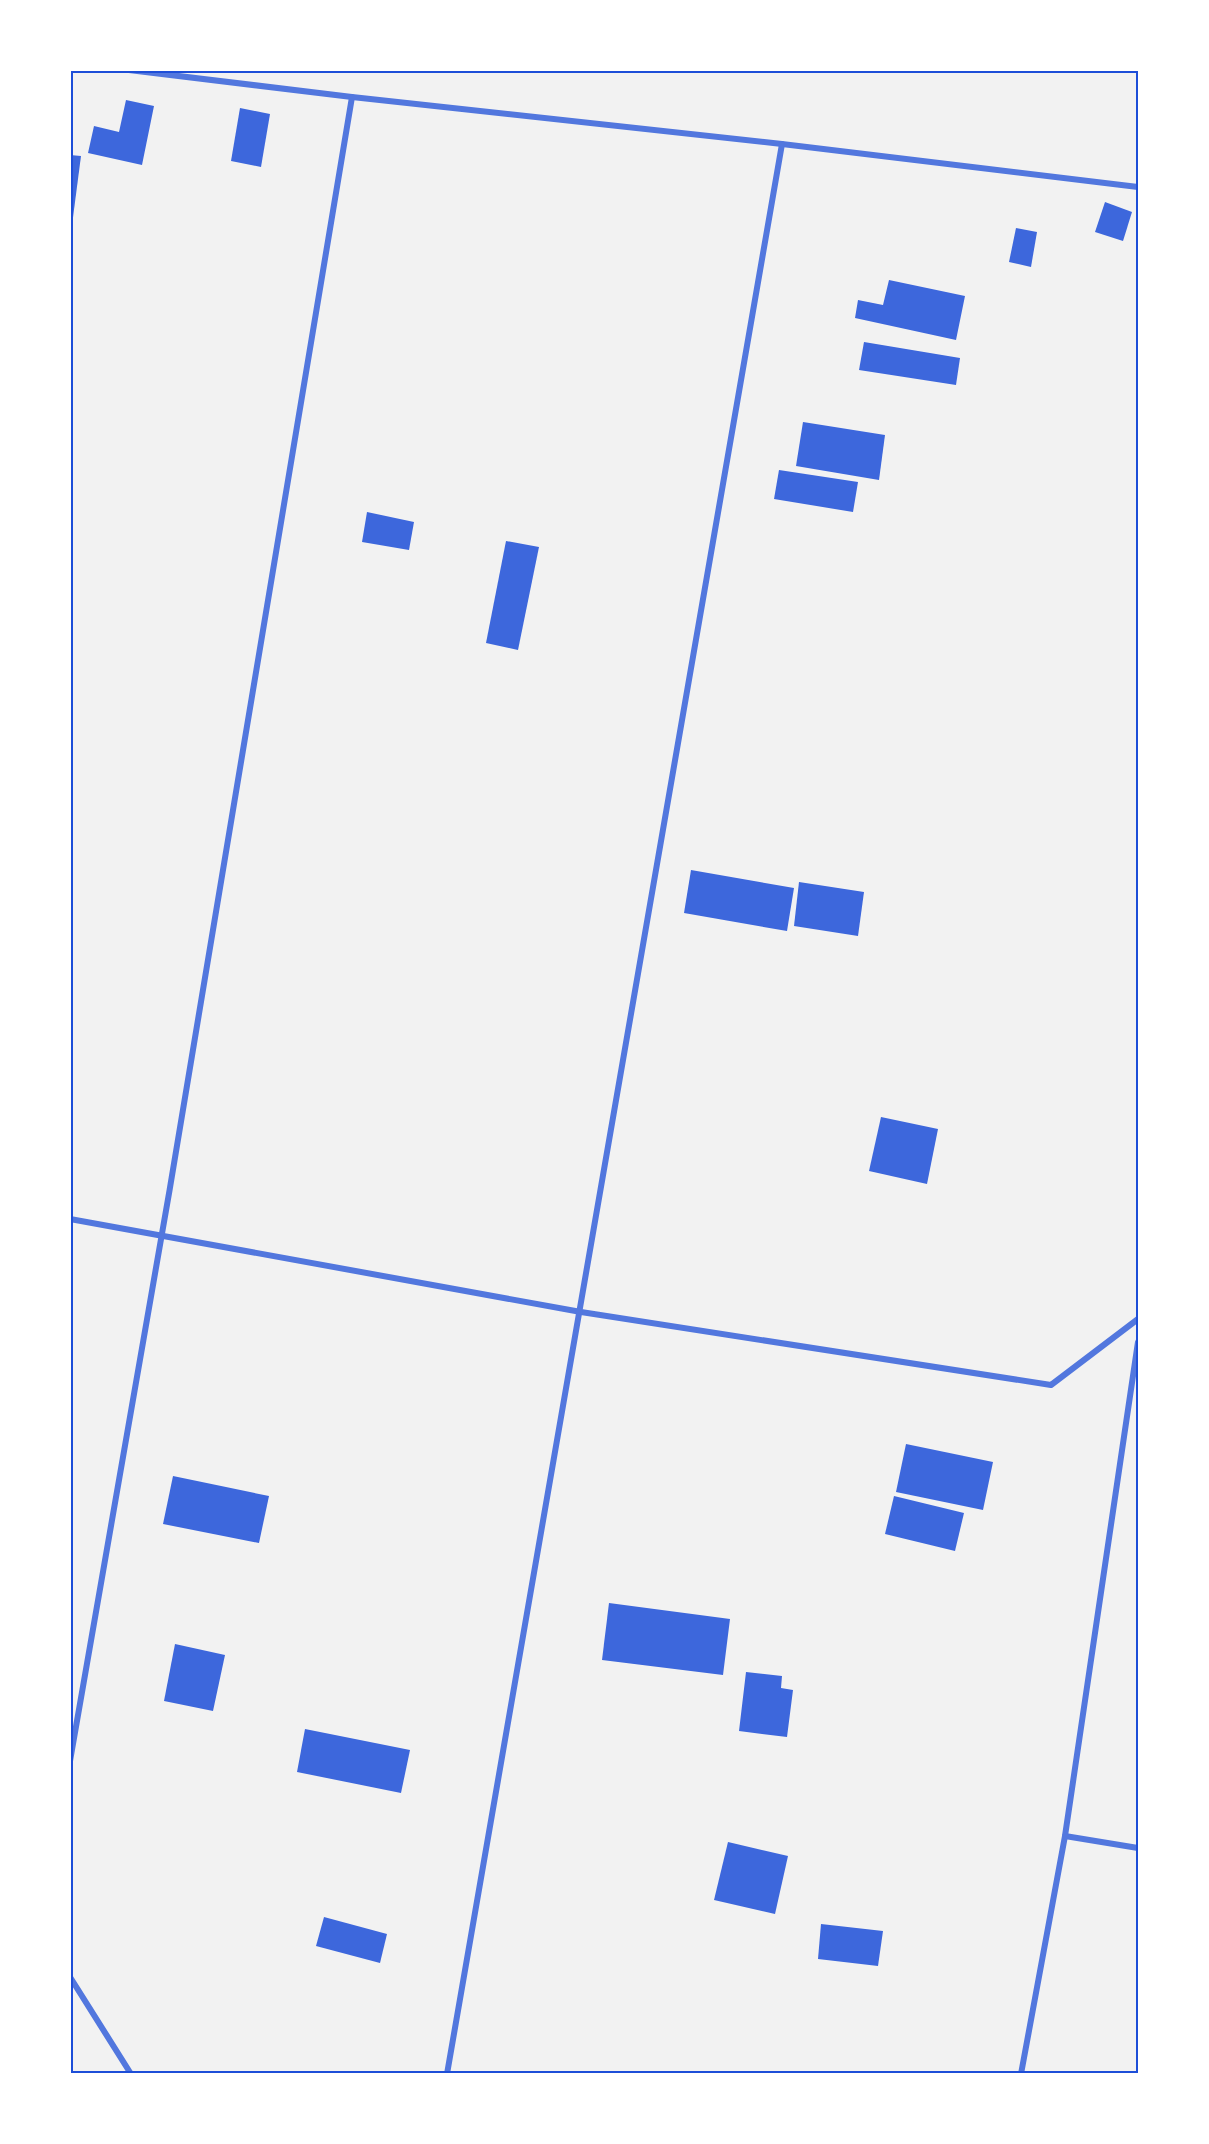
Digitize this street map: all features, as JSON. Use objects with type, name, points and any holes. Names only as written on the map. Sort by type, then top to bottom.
[{"type":"street","points":[[129,70],[1138,187]]},
{"type":"street","points":[[70,1761],[163,1236],[263,649],[352,97]]},
{"type":"street","points":[[447,2073],[581,1312],[782,144]]},
{"type":"street","points":[[70,1219],[581,1312],[1051,1385],[1138,1319]]},
{"type":"street","points":[[1021,2073],[1065,1836],[1138,1342]]},
{"type":"street","points":[[1065,1836],[1138,1848]]},
{"type":"street","points":[[70,1977],[132,2073]]},
{"type":"building","points":[[126,100],[154,106],[142,165],[88,153],[94,126],[119,132]]},
{"type":"building","points":[[240,108],[270,114],[261,167],[231,161]]},
{"type":"building","points":[[70,155],[81,156],[72,225],[70,225]]},
{"type":"building","points":[[1105,202],[1132,212],[1123,241],[1095,232]]},
{"type":"building","points":[[1016,228],[1037,232],[1031,267],[1009,262]]},
{"type":"building","points":[[889,280],[965,296],[956,340],[855,318],[858,300],[883,305]]},
{"type":"building","points":[[864,342],[960,358],[956,385],[859,370]]},
{"type":"building","points":[[803,422],[885,435],[879,480],[796,466]]},
{"type":"building","points":[[779,470],[858,482],[853,512],[774,499]]},
{"type":"building","points":[[367,512],[414,522],[409,550],[362,542]]},
{"type":"building","points":[[506,541],[539,547],[518,650],[486,643]]},
{"type":"building","points":[[691,870],[794,888],[787,931],[684,913]]},
{"type":"building","points":[[799,882],[864,892],[858,936],[794,926]]},
{"type":"building","points":[[881,1117],[938,1129],[927,1184],[869,1171]]},
{"type":"building","points":[[906,1444],[993,1462],[983,1510],[896,1492]]},
{"type":"building","points":[[173,1476],[269,1496],[259,1543],[163,1524]]},
{"type":"building","points":[[894,1496],[964,1513],[955,1551],[885,1534]]},
{"type":"building","points":[[609,1603],[730,1619],[723,1675],[602,1660]]},
{"type":"building","points":[[175,1644],[225,1655],[213,1711],[164,1701]]},
{"type":"building","points":[[746,1672],[782,1676],[781,1688],[793,1690],[787,1737],[739,1731]]},
{"type":"building","points":[[305,1729],[410,1750],[401,1793],[297,1772]]},
{"type":"building","points":[[728,1842],[788,1856],[775,1914],[714,1900]]},
{"type":"building","points":[[324,1917],[387,1934],[380,1963],[316,1946]]},
{"type":"building","points":[[821,1924],[883,1931],[878,1966],[818,1959]]}]
